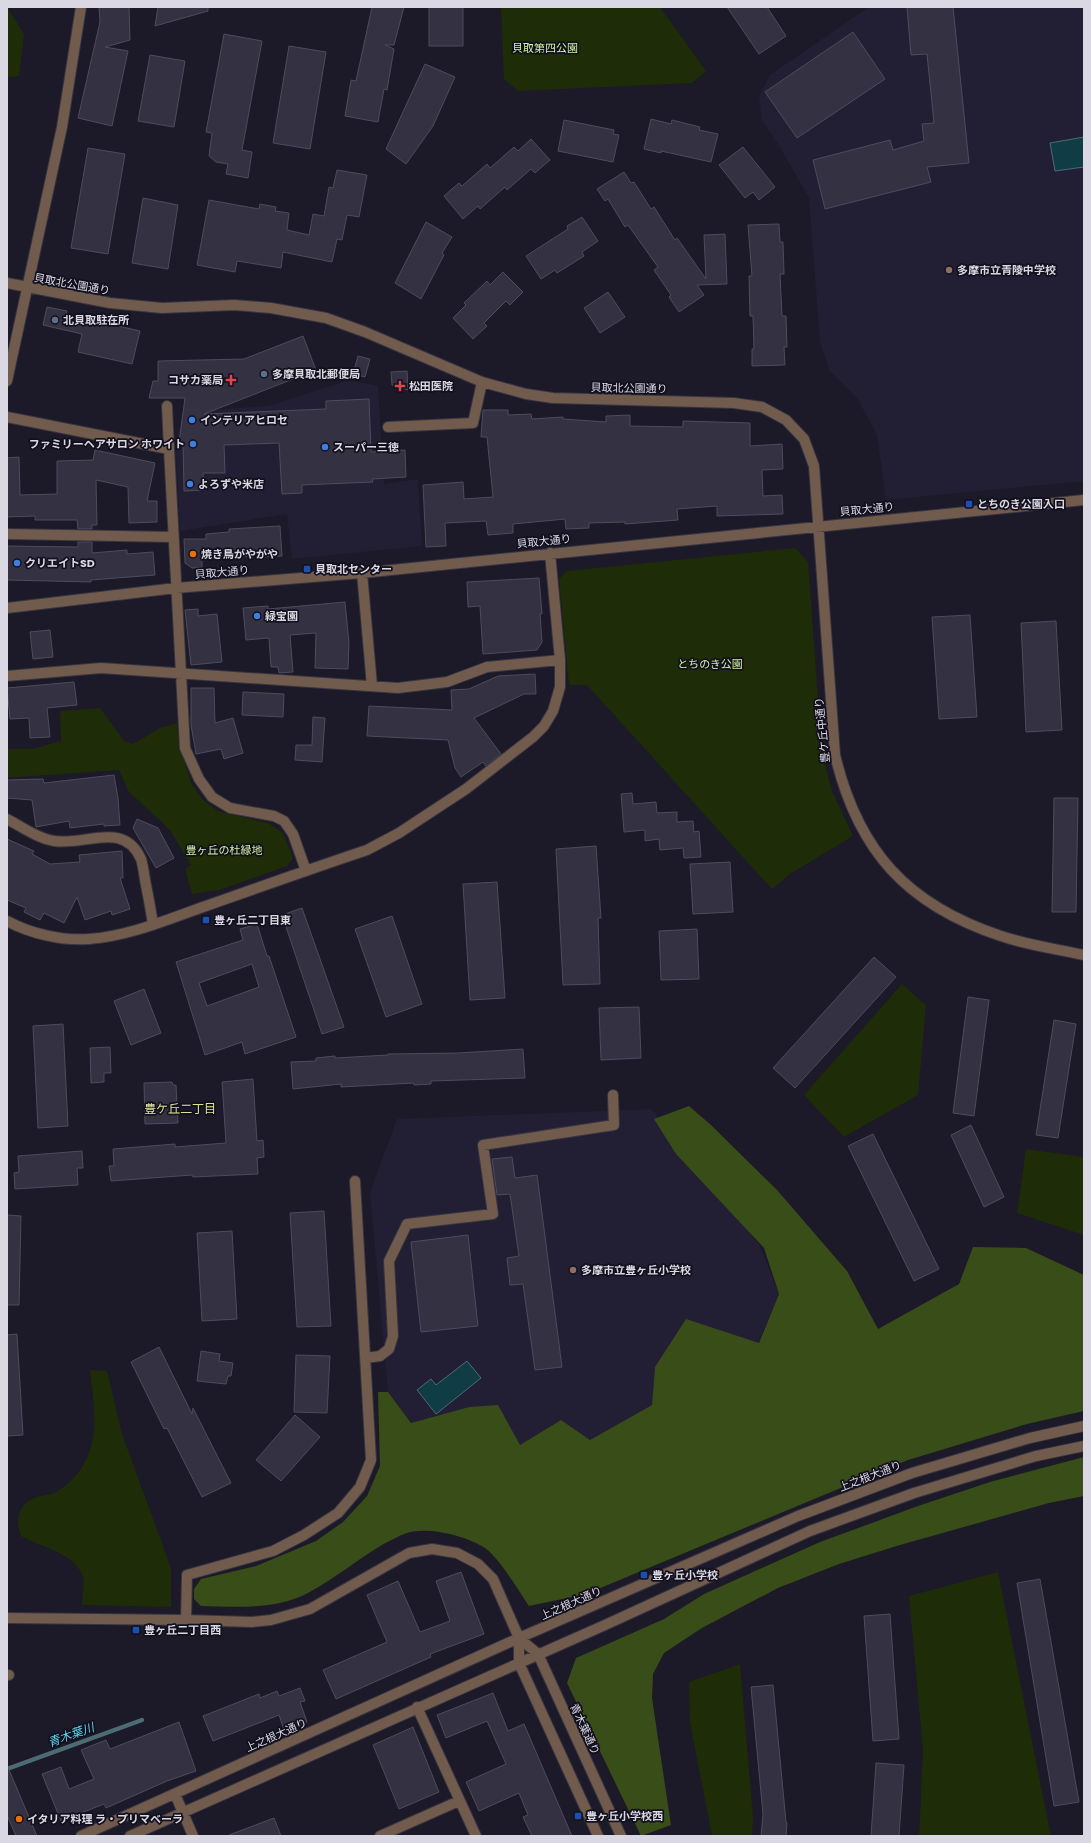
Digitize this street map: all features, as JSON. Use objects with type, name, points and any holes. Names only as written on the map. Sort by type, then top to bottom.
[{"type":"street","name":"貝取北公園通り","points":[[81,7],[62,128],[26,288],[110,303],[162,308],[234,305],[271,308],[326,318],[365,332],[482,382],[526,394],[553,398],[734,403],[762,407],[786,420],[804,439],[814,466],[817,526]]},
{"type":"street","points":[[7,283],[26,288],[7,381]]},
{"type":"street","points":[[388,427],[473,423],[482,382]]},
{"type":"street","points":[[168,406],[171,499],[185,748],[198,778],[212,797],[230,808],[274,816],[284,821],[293,834],[306,871]]},
{"type":"street","points":[[7,417],[169,449]]},
{"type":"street","name":"貝取大通り","points":[[7,608],[176,588],[362,573],[1084,500]]},
{"type":"street","name":"豊ケ丘中通り","points":[[817,526],[835,755],[845,793],[864,833],[879,857],[903,883],[931,904],[958,920],[1002,936],[1084,955]]},
{"type":"street","points":[[7,534],[173,537]]},
{"type":"street","points":[[7,921],[34,932],[59,938],[88,939],[113,936],[154,925],[367,850],[399,833],[466,789],[533,737],[544,726],[553,712],[560,687],[560,660],[550,553]]},
{"type":"street","points":[[362,573],[372,686]]},
{"type":"street","points":[[7,676],[101,668],[398,688],[447,682],[487,667],[560,660]]},
{"type":"street","points":[[7,819],[39,836],[53,840],[67,842],[106,837],[122,838],[130,843],[141,859],[154,925]]},
{"type":"street","points":[[366,1358],[380,1356],[389,1349],[393,1336],[389,1261],[407,1224],[492,1214],[483,1145],[614,1125],[613,1095]]},
{"type":"street","points":[[186,1620],[187,1575],[273,1551],[304,1535],[338,1512],[360,1487],[371,1460],[355,1181]]},
{"type":"street","name":"上之根大通り","points":[[81,1836],[519,1638],[798,1516],[912,1473],[1030,1438],[1084,1426]]},
{"type":"street","points":[[130,1836],[417,1707],[519,1663],[810,1531],[914,1493],[1036,1456],[1084,1446]]},
{"type":"street","points":[[7,1618],[252,1622],[290,1616],[310,1610],[409,1553],[432,1549],[457,1553],[478,1564],[493,1579],[519,1638],[519,1663],[598,1836]]},
{"type":"street","name":"青木葉通り","points":[[519,1638],[538,1654],[621,1836]]},
{"type":"street","points":[[417,1707],[476,1836]]},
{"type":"street","points":[[175,1794],[193,1836]]},
{"type":"street","points":[[380,1836],[459,1801]]},
{"type":"shaded area","name":"多摩市立青陵中学校","points":[[869,7],[1084,7],[1084,481],[886,500],[877,435],[857,398],[829,370],[820,342],[809,198],[780,147],[762,120],[759,96],[770,75]]},
{"type":"shaded area","points":[[1084,137],[1084,167],[1055,171],[1050,143]]},
{"type":"shaded area","points":[[349,380],[378,386],[384,484],[418,479],[422,546],[292,559],[287,514],[180,531],[176,449],[182,412],[268,406]]},
{"type":"shaded area","name":"多摩市立豊ヶ丘小学校","points":[[651,1109],[760,1246],[779,1294],[758,1344],[655,1367],[652,1405],[590,1440],[561,1420],[520,1445],[469,1407],[411,1423],[388,1392],[370,1192],[397,1119]]},
{"type":"shaded area","points":[[467,1361],[481,1378],[436,1414],[417,1390],[431,1379],[436,1385]]},
{"type":"green space","points":[[7,7],[24,34],[19,76],[7,77]]},
{"type":"green space","name":"貝取第四公園","points":[[501,7],[660,7],[706,71],[692,83],[518,91],[504,79]]},
{"type":"green space","name":"とちのき公園","points":[[795,548],[808,562],[822,754],[832,791],[853,836],[790,874],[772,889],[587,685],[569,685],[559,579],[567,571]]},
{"type":"green space","name":"豊ヶ丘の杜緑地","points":[[100,708],[124,741],[133,744],[160,728],[177,723],[179,743],[191,783],[202,799],[218,811],[270,824],[283,833],[293,858],[287,866],[219,890],[192,894],[185,869],[191,865],[170,830],[129,792],[119,770],[7,777],[7,749],[33,749],[61,741],[60,711]]},
{"type":"green space","points":[[902,984],[926,1005],[918,1095],[844,1137],[804,1095]]},
{"type":"green space","points":[[689,1106],[711,1125],[777,1190],[847,1271],[878,1329],[959,1284],[973,1247],[1026,1248],[1084,1275],[1084,1411],[1027,1424],[908,1460],[586,1594],[529,1606],[496,1559],[485,1548],[458,1536],[447,1533],[416,1531],[407,1533],[382,1545],[318,1588],[296,1598],[269,1605],[228,1607],[201,1606],[194,1599],[194,1589],[201,1579],[256,1566],[316,1541],[343,1522],[367,1496],[380,1466],[378,1392],[388,1392],[411,1423],[469,1407],[498,1405],[520,1445],[561,1420],[590,1440],[652,1405],[655,1367],[686,1319],[759,1343],[779,1294],[764,1248],[676,1154],[654,1119]]},
{"type":"green space","points":[[1026,1149],[1084,1157],[1084,1235],[1017,1213]]},
{"type":"green space","points":[[90,1370],[107,1371],[122,1434],[171,1568],[171,1607],[82,1605],[84,1580],[79,1569],[73,1562],[65,1556],[21,1536],[18,1517],[23,1506],[33,1499],[52,1494],[62,1488],[76,1475],[86,1460],[93,1438],[94,1427],[94,1404]]},
{"type":"green space","points":[[1084,1457],[1084,1496],[1049,1503],[900,1545],[839,1564],[778,1588],[702,1628],[664,1653],[653,1674],[652,1698],[671,1825],[641,1836],[567,1683],[576,1658],[664,1619],[704,1594],[820,1542],[918,1506],[990,1482]]},
{"type":"green space","points":[[998,1572],[1051,1836],[919,1836],[923,1750],[909,1596]]},
{"type":"green space","points":[[740,1664],[753,1817],[752,1836],[712,1836],[690,1723],[689,1682]]},
{"type":"building","points":[[99,7],[129,7],[130,40],[105,47],[128,51],[112,126],[78,118],[100,22]]},
{"type":"building","points":[[158,7],[208,7],[208,11],[155,26]]},
{"type":"building","points":[[372,7],[404,7],[394,45],[385,45],[394,49],[387,90],[384,89],[378,122],[345,116],[351,80],[356,81]]},
{"type":"building","points":[[429,7],[463,7],[463,46],[429,46]]},
{"type":"building","points":[[727,7],[767,7],[786,36],[759,54]]},
{"type":"building","points":[[907,7],[953,7],[969,163],[927,167],[931,182],[825,209],[813,160],[890,140],[893,150],[924,141],[922,124],[934,123],[927,54],[911,55]]},
{"type":"building","points":[[853,32],[885,79],[797,138],[765,92]]},
{"type":"building","points":[[224,34],[262,41],[242,150],[252,152],[248,178],[226,174],[228,164],[216,162],[209,156],[212,133],[206,132]]},
{"type":"building","points":[[289,46],[326,52],[310,149],[273,143]]},
{"type":"building","points":[[150,55],[185,61],[174,127],[138,121]]},
{"type":"building","points":[[425,64],[455,77],[433,126],[406,164],[386,149]]},
{"type":"building","points":[[651,119],[671,124],[672,120],[700,127],[699,130],[718,134],[711,162],[661,151],[661,153],[644,149]]},
{"type":"building","points":[[564,120],[614,130],[613,134],[619,135],[613,162],[558,151]]},
{"type":"building","points":[[531,139],[550,160],[535,173],[531,169],[507,190],[505,187],[480,209],[478,206],[463,219],[444,196],[459,183],[462,186],[487,164],[490,168],[514,147],[518,151]]},
{"type":"building","points":[[743,147],[775,187],[759,200],[753,192],[745,198],[719,165]]},
{"type":"building","points":[[88,148],[125,154],[108,254],[71,248]]},
{"type":"building","points":[[337,170],[367,175],[359,217],[347,215],[342,240],[337,239],[332,262],[283,252],[281,268],[237,261],[235,272],[197,265],[209,200],[259,209],[260,204],[276,207],[275,211],[289,213],[287,230],[309,235],[313,214],[324,216],[329,187],[333,188]]},
{"type":"building","points":[[624,172],[631,183],[634,182],[651,209],[654,207],[675,240],[677,238],[706,279],[704,235],[725,234],[727,284],[697,285],[704,295],[679,312],[669,297],[671,295],[654,270],[658,267],[628,225],[625,227],[608,199],[605,201],[597,189]]},
{"type":"building","points":[[143,198],[178,205],[168,269],[132,263]]},
{"type":"building","points":[[582,217],[598,241],[582,252],[584,256],[557,273],[555,270],[541,279],[526,256],[568,229],[567,226]]},
{"type":"building","points":[[426,222],[452,237],[442,253],[444,255],[421,299],[395,283]]},
{"type":"building","points":[[779,224],[780,242],[783,242],[784,274],[780,274],[782,316],[786,316],[787,347],[784,347],[785,365],[752,366],[752,349],[754,349],[753,316],[750,316],[749,276],[752,276],[748,225]]},
{"type":"building","points":[[503,272],[523,292],[510,305],[506,301],[484,323],[487,326],[473,339],[453,318],[466,305],[464,303],[487,281],[490,285]]},
{"type":"building","points":[[608,292],[625,317],[600,333],[584,308]]},
{"type":"building","points":[[47,307],[67,311],[66,314],[140,331],[132,364],[78,352],[82,334],[43,325]]},
{"type":"building","points":[[303,336],[316,370],[204,414],[326,409],[326,401],[369,399],[371,452],[405,450],[406,477],[372,479],[373,482],[302,485],[302,493],[282,494],[279,443],[224,445],[225,473],[203,473],[204,490],[184,491],[183,443],[179,443],[185,398],[149,398],[153,381],[158,381],[158,361],[244,359]]},
{"type":"building","points":[[358,356],[370,359],[365,377],[353,374]]},
{"type":"building","points":[[407,371],[408,390],[392,385],[391,372]]},
{"type":"building","points":[[483,410],[508,410],[508,415],[531,414],[532,419],[563,417],[563,419],[606,422],[606,416],[630,415],[630,426],[683,427],[683,421],[750,423],[750,446],[782,444],[783,469],[762,470],[763,496],[782,495],[783,514],[717,516],[717,506],[677,509],[678,520],[625,524],[625,522],[589,523],[589,528],[566,529],[565,519],[513,524],[513,533],[488,535],[486,521],[445,523],[446,546],[426,547],[423,485],[463,482],[464,499],[493,497],[487,437],[481,437]]},
{"type":"building","points":[[95,450],[155,463],[147,501],[157,501],[157,522],[129,523],[128,487],[96,480],[97,525],[92,525],[92,529],[78,529],[77,520],[35,520],[35,516],[7,517],[7,458],[19,457],[20,495],[57,494],[57,461],[93,460]]},
{"type":"building","points":[[280,526],[282,556],[262,557],[262,555],[202,560],[202,568],[192,568],[185,563],[184,539],[206,539],[206,534],[229,532],[229,529]]},
{"type":"building","points":[[78,542],[92,542],[92,553],[127,550],[127,554],[153,552],[155,575],[91,580],[91,582],[7,580],[7,546],[78,547]]},
{"type":"building","points":[[539,578],[542,614],[540,614],[542,642],[537,650],[483,654],[480,606],[468,607],[467,582]]},
{"type":"building","points":[[345,602],[349,643],[348,669],[315,668],[316,633],[290,635],[293,672],[279,673],[278,667],[271,667],[269,638],[246,640],[243,608],[268,606],[268,609]]},
{"type":"building","points":[[198,609],[198,616],[217,614],[222,662],[191,665],[185,610]]},
{"type":"building","points":[[970,615],[977,717],[939,719],[932,617]]},
{"type":"building","points":[[1056,621],[1062,730],[1026,732],[1021,623]]},
{"type":"building","points":[[50,630],[53,657],[33,659],[30,632]]},
{"type":"building","points":[[535,674],[536,694],[524,694],[474,718],[501,754],[486,766],[483,762],[461,777],[455,768],[448,740],[367,736],[369,706],[452,710],[451,690],[469,689],[498,676]]},
{"type":"building","points":[[74,682],[77,705],[47,708],[50,737],[30,738],[29,718],[10,719],[7,688]]},
{"type":"building","points":[[191,688],[214,688],[215,723],[233,718],[243,753],[224,759],[221,749],[196,754],[191,725]]},
{"type":"building","points":[[243,692],[284,694],[283,717],[242,715]]},
{"type":"building","points":[[313,717],[325,718],[322,762],[295,760],[296,745],[312,745]]},
{"type":"building","points":[[114,775],[118,798],[120,825],[104,826],[104,824],[70,828],[69,821],[36,827],[32,800],[7,798],[7,780],[43,779],[44,783]]},
{"type":"building","points":[[632,793],[633,804],[656,802],[657,813],[677,812],[677,822],[693,821],[694,832],[699,831],[701,857],[684,858],[683,848],[660,850],[659,839],[645,841],[645,830],[624,832],[621,794]]},
{"type":"building","points":[[1054,798],[1078,798],[1076,912],[1052,912]]},
{"type":"building","points":[[137,819],[158,828],[174,858],[156,868],[133,828]]},
{"type":"building","points":[[7,839],[34,851],[32,854],[50,864],[80,862],[79,855],[122,851],[123,878],[120,878],[130,909],[112,915],[111,911],[85,920],[77,897],[64,923],[44,913],[40,920],[24,912],[26,908],[7,900]]},
{"type":"building","points":[[596,846],[601,918],[598,918],[600,984],[563,985],[556,849]]},
{"type":"building","points":[[730,862],[733,912],[693,914],[690,864]]},
{"type":"building","points":[[497,882],[505,998],[470,1000],[463,884]]},
{"type":"building","points":[[302,908],[344,1027],[322,1034],[282,915]]},
{"type":"building","points":[[392,916],[422,1004],[386,1017],[355,929]]},
{"type":"building","points":[[257,924],[296,1037],[245,1054],[242,1042],[205,1055],[176,962],[243,940],[240,929]],"holes":[[[252,964],[259,987],[207,1006],[199,983]]]},
{"type":"building","points":[[697,929],[699,979],[661,980],[659,931]]},
{"type":"building","points":[[874,957],[896,977],[795,1088],[773,1068]]},
{"type":"building","points":[[144,989],[161,1033],[131,1045],[114,1001]]},
{"type":"building","points":[[968,997],[989,1000],[974,1116],[953,1113]]},
{"type":"building","points":[[639,1007],[641,1058],[601,1060],[599,1008]]},
{"type":"building","points":[[1054,1020],[1076,1024],[1058,1138],[1036,1135]]},
{"type":"building","points":[[63,1024],[68,1126],[38,1128],[33,1026]]},
{"type":"building","points":[[110,1047],[111,1073],[104,1073],[104,1082],[91,1083],[90,1048]]},
{"type":"building","points":[[523,1049],[525,1078],[431,1081],[431,1084],[414,1085],[414,1083],[341,1087],[341,1084],[293,1089],[291,1062],[316,1061],[316,1058],[335,1056],[335,1058],[388,1054],[458,1053]]},
{"type":"building","points":[[253,1079],[257,1141],[263,1140],[264,1157],[257,1158],[258,1174],[193,1177],[192,1175],[111,1181],[109,1166],[114,1166],[113,1149],[175,1144],[175,1147],[226,1143],[222,1082]]},
{"type":"building","points":[[172,1082],[173,1085],[176,1085],[178,1123],[145,1124],[144,1083]]},
{"type":"building","points":[[971,1125],[1004,1197],[984,1207],[951,1135]]},
{"type":"building","points":[[873,1134],[939,1269],[914,1281],[848,1146]]},
{"type":"building","points":[[82,1151],[83,1168],[77,1168],[78,1185],[15,1189],[14,1173],[19,1172],[18,1156]]},
{"type":"building","points":[[512,1157],[515,1178],[537,1175],[562,1367],[535,1370],[523,1284],[510,1285],[507,1258],[519,1256],[510,1194],[497,1195],[492,1159]]},
{"type":"building","points":[[324,1211],[331,1326],[297,1327],[290,1213]]},
{"type":"building","points":[[7,1215],[21,1216],[19,1305],[7,1305]]},
{"type":"building","points":[[232,1231],[237,1319],[202,1321],[197,1233]]},
{"type":"building","points":[[468,1235],[478,1326],[421,1332],[411,1242]]},
{"type":"building","points":[[17,1334],[23,1435],[7,1436],[7,1335]]},
{"type":"building","points":[[159,1347],[192,1414],[193,1408],[231,1483],[202,1497],[167,1428],[164,1429],[131,1362]]},
{"type":"building","points":[[201,1351],[220,1354],[219,1361],[233,1363],[231,1376],[228,1376],[226,1384],[197,1381]]},
{"type":"building","points":[[296,1355],[330,1356],[327,1413],[294,1412]]},
{"type":"building","points":[[295,1415],[320,1437],[281,1481],[256,1460]]},
{"type":"building","points":[[461,1572],[484,1634],[430,1654],[431,1657],[336,1699],[323,1670],[387,1642],[367,1595],[398,1581],[420,1632],[450,1621],[436,1581]]},
{"type":"building","points":[[1040,1579],[1079,1802],[1054,1806],[1017,1583]]},
{"type":"building","points":[[890,1614],[899,1739],[873,1741],[864,1616]]},
{"type":"building","points":[[773,1685],[787,1823],[786,1836],[761,1836],[763,1814],[751,1687]]},
{"type":"building","points":[[300,1688],[305,1701],[300,1702],[307,1722],[284,1730],[279,1715],[213,1741],[203,1716],[259,1694],[260,1698],[277,1691],[279,1696]]},
{"type":"building","points":[[493,1693],[508,1731],[524,1724],[572,1836],[532,1836],[523,1817],[528,1815],[519,1793],[479,1811],[466,1782],[506,1764],[487,1721],[446,1738],[437,1715]]},
{"type":"building","points":[[179,1722],[196,1771],[167,1781],[106,1808],[104,1804],[61,1821],[42,1774],[61,1767],[69,1789],[94,1779],[81,1750],[106,1740],[110,1749]]},
{"type":"building","points":[[413,1727],[439,1792],[399,1809],[373,1745]]},
{"type":"building","points":[[876,1763],[904,1765],[899,1836],[871,1836]]},
{"type":"building","points":[[7,1765],[37,1836],[16,1836],[7,1815]]},
{"type":"building","points":[[274,1818],[281,1836],[229,1835]]},
{"type":"waterway","name":"青木葉川","points":[[7,1769],[142,1720]]},
{"type":"place","name":"多摩市立青陵中学校","points":[[949,270]]},
{"type":"place","name":"北貝取駐在所","points":[[55,320]]},
{"type":"place","name":"多摩貝取北郵便局","points":[[264,374]]},
{"type":"place","name":"コサカ薬局","points":[[231,380]]},
{"type":"place","name":"松田医院","points":[[400,386]]},
{"type":"place","name":"インテリアヒロセ","points":[[192,420]]},
{"type":"place","name":"ファミリーヘアサロン ホワイト","points":[[193,444]]},
{"type":"place","name":"スーパー三徳","points":[[325,447]]},
{"type":"place","name":"よろずや米店","points":[[190,484]]},
{"type":"place","name":"とちのき公園入口","points":[[969,504]]},
{"type":"place","name":"焼き鳥がやがや","points":[[193,554]]},
{"type":"place","name":"クリエイトSD","points":[[17,563]]},
{"type":"place","name":"貝取北センター","points":[[307,569]]},
{"type":"place","name":"緑宝園","points":[[257,616]]},
{"type":"place","name":"豊ヶ丘二丁目東","points":[[206,920]]},
{"type":"place","name":"多摩市立豊ヶ丘小学校","points":[[573,1270]]},
{"type":"place","name":"豊ヶ丘小学校","points":[[644,1575]]},
{"type":"place","name":"豊ヶ丘二丁目西","points":[[136,1630]]},
{"type":"place","name":"豊ヶ丘小学校西","points":[[578,1816]]},
{"type":"place","name":"イタリア料理 ラ・プリマベーラ","points":[[19,1819]]},
{"type":"district","name":"豊ケ丘二丁目","points":[[180,1109]]}]
